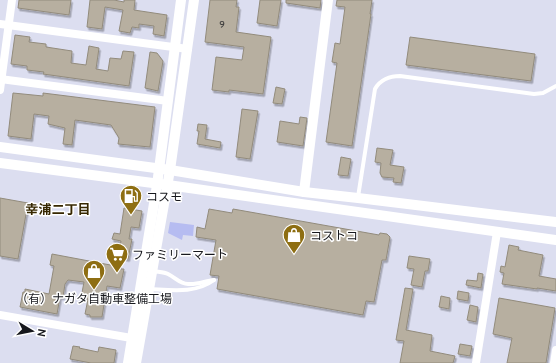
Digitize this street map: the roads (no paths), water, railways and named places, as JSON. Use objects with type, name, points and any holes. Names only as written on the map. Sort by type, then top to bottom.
[{"type":"street","points":[[0,90],[4,24],[12,0]]},
{"type":"street","points":[[136,363],[136,339],[158,168],[176,47],[181,0]]},
{"type":"street","points":[[128,363],[149,289],[168,185],[194,0]]},
{"type":"street","points":[[304,192],[328,0]]},
{"type":"street","points":[[4,24],[188,49]]},
{"type":"street","points":[[1,79],[168,101]]},
{"type":"street","points":[[0,147],[158,168],[304,192],[556,222]]},
{"type":"street","points":[[0,163],[156,185],[168,185],[556,240]]},
{"type":"street","points":[[476,363],[499,215]]},
{"type":"street","points":[[0,315],[136,339]]},
{"type":"street","points":[[554,363],[556,350]]},
{"type":"lane","points":[[358,198],[375,89],[386,79],[400,76],[534,94],[543,93],[556,86]]},
{"type":"lane","points":[[149,289],[165,291],[194,289],[207,286],[214,280],[207,280],[198,284],[187,284],[179,282],[168,274],[152,271]]},
{"type":"place","name":"コスモ","points":[[131,216]]},
{"type":"place","name":"コストコ","points":[[294,254]]},
{"type":"place","name":"ファミリーマート","points":[[117,274]]},
{"type":"place","name":"（有）ナガタ自動車整備工場","points":[[94,290]]},
{"type":"district","name":"幸浦二丁目","points":[[58,209]]}]
